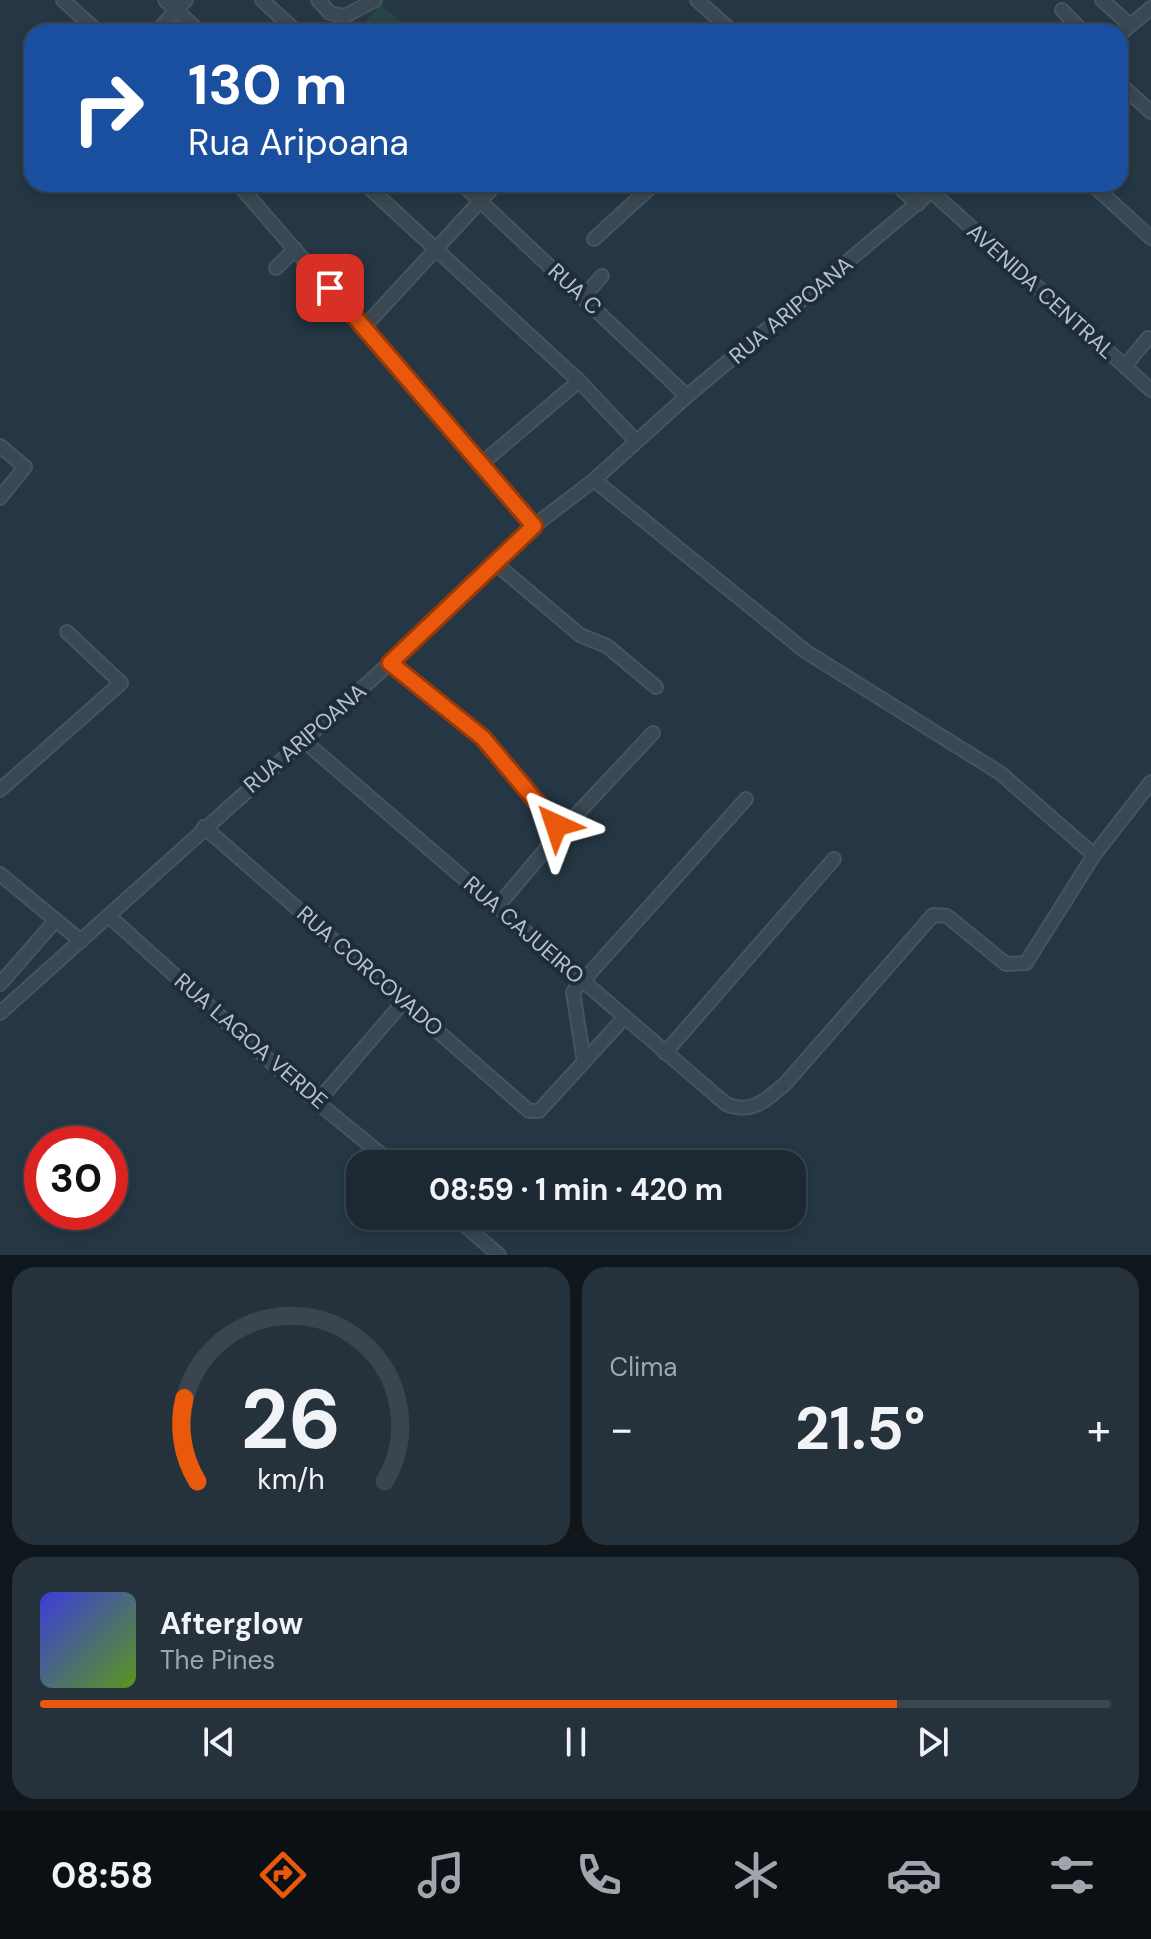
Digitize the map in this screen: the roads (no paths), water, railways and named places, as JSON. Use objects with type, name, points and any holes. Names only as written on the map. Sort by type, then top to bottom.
[{"type":"street","points":[[63,0],[89,24]]},
{"type":"street","points":[[165,0],[191,24]]},
{"type":"street","points":[[163,24],[186,0]]},
{"type":"street","points":[[262,0],[288,24]]},
{"type":"street","points":[[318,0],[330,13],[345,16],[375,0]]},
{"type":"street","points":[[697,0],[724,24]]},
{"type":"street","points":[[1102,0],[1120,24]]},
{"type":"street","points":[[1128,27],[1151,8]]},
{"type":"street","points":[[1062,10],[1075,24]]},
{"type":"street","points":[[1128,91],[1151,112]]},
{"type":"street","points":[[245,192],[534,526]]},
{"type":"street","points":[[374,192],[579,381],[636,441]]},
{"type":"street","name":"RUA C","points":[[470,192],[687,396]]},
{"type":"street","points":[[364,327],[488,192]]},
{"type":"street","points":[[594,239],[645,192]]},
{"type":"street","points":[[904,192],[918,204]]},
{"type":"street","name":"RUA ARIPOANA","points":[[0,1013],[390,663],[534,526],[594,480],[687,396],[932,192]]},
{"type":"street","name":"AVENIDA CENTRAL","points":[[940,192],[1151,390]]},
{"type":"street","points":[[1101,192],[1151,238]]},
{"type":"street","points":[[276,268],[295,249]]},
{"type":"street","points":[[584,296],[602,276]]},
{"type":"street","points":[[1125,366],[1148,338]]},
{"type":"street","points":[[481,464],[579,381]]},
{"type":"street","points":[[0,446],[25,467],[0,498]]},
{"type":"street","points":[[594,480],[805,651],[1000,773],[1094,855],[1151,782]]},
{"type":"street","points":[[495,563],[580,635],[607,646],[656,687]]},
{"type":"street","points":[[0,790],[121,683],[67,632]]},
{"type":"street","points":[[390,663],[483,738],[562,830]]},
{"type":"street","points":[[498,906],[562,830],[653,733]]},
{"type":"street","name":"RUA CAJUEIRO","points":[[303,740],[726,1104],[750,1109],[785,1084],[926,921],[941,913],[1006,964],[1026,963],[1094,855]]},
{"type":"street","points":[[584,1062],[572,1000],[581,980],[746,799]]},
{"type":"street","name":"RUA CORCOVADO","points":[[204,827],[529,1111],[536,1113],[584,1062]]},
{"type":"street","points":[[665,1053],[834,859]]},
{"type":"street","points":[[0,874],[81,941]]},
{"type":"street","name":"RUA LAGOA VERDE","points":[[110,917],[301,1089],[319,1100],[377,1150]]},
{"type":"street","points":[[0,984],[56,920]]},
{"type":"street","points":[[319,1100],[405,1000]]},
{"type":"street","points":[[584,1062],[624,1018]]},
{"type":"street","points":[[470,1230],[499,1255]]}]
